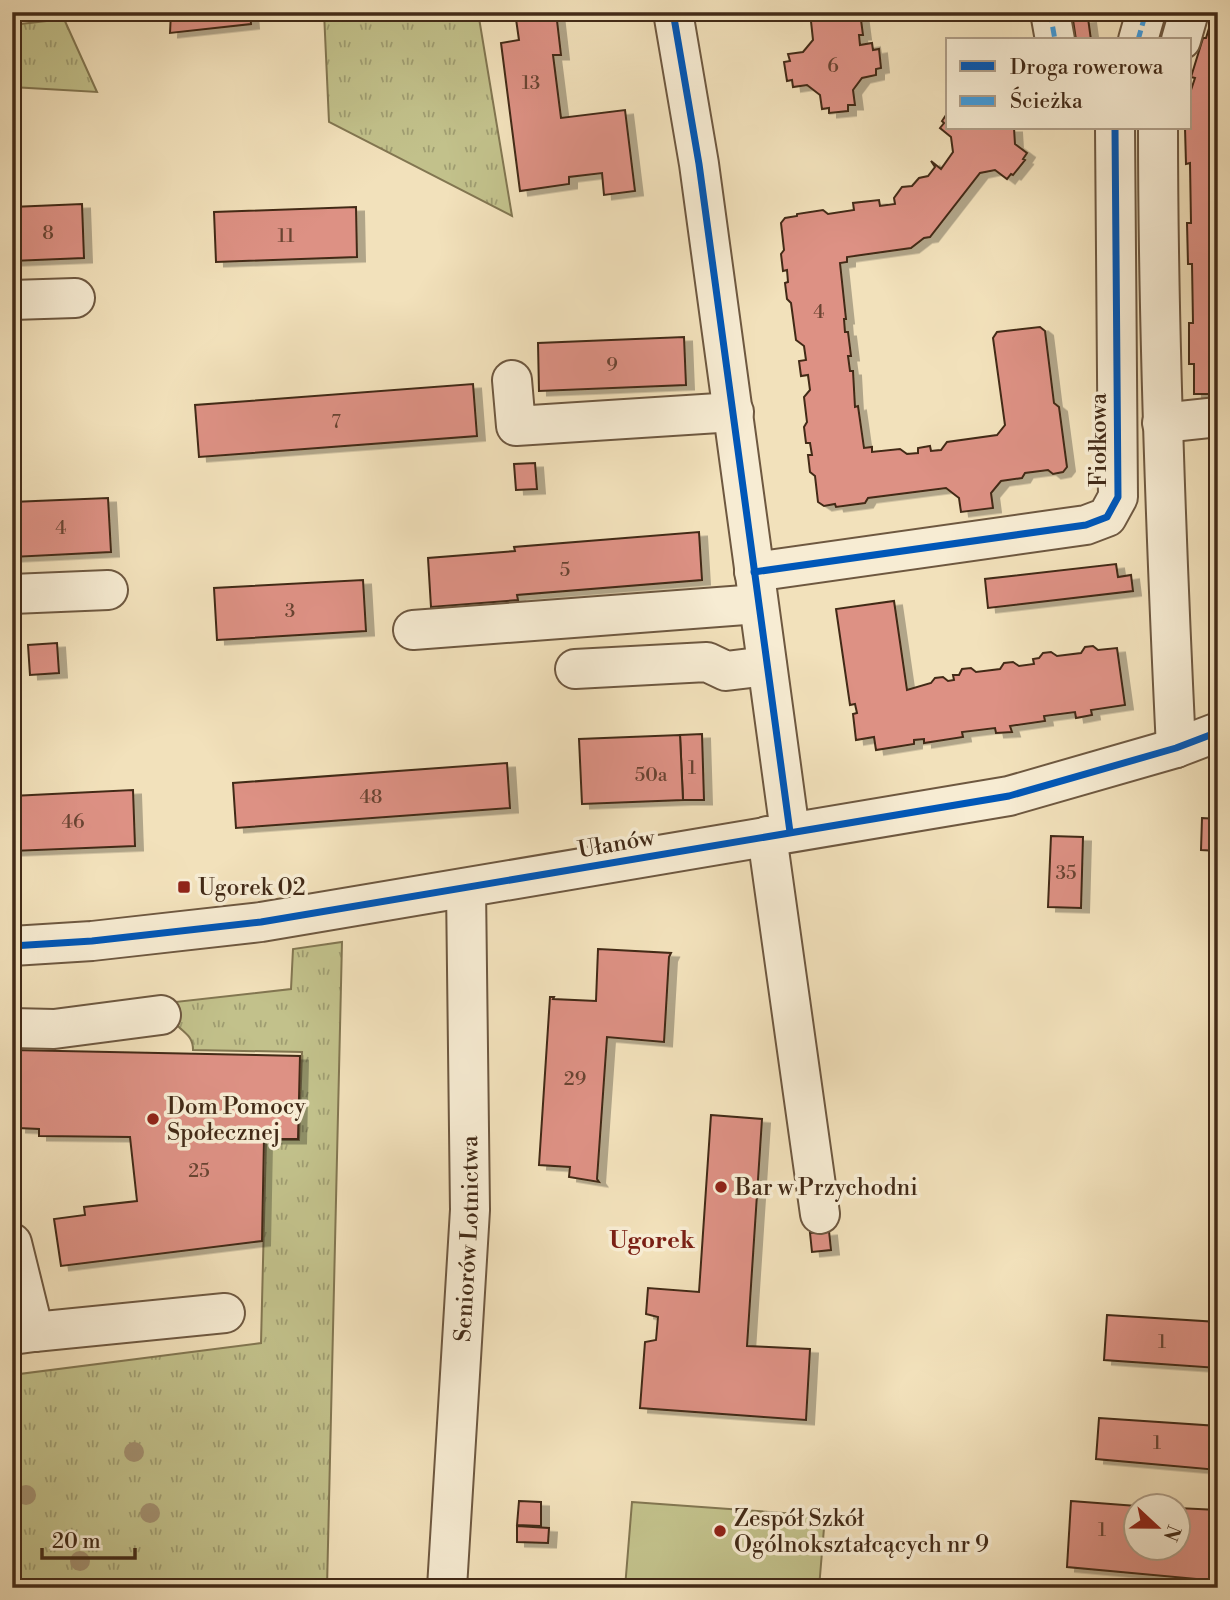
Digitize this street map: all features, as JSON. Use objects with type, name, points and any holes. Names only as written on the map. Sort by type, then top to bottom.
[{"type":"street","points":[[673,12],[699,164],[766,666],[779,834],[820,1214]]},
{"type":"street","points":[[1050,12],[1055,38]]},
{"type":"street","points":[[1139,38],[1146,12]]},
{"type":"street","points":[[1182,38],[1189,12]]},
{"type":"street","name":"Fiołkowa","points":[[756,588],[1086,525],[1107,517],[1118,498],[1115,130]]},
{"type":"street","points":[[1158,130],[1158,265],[1166,573],[1176,748]]},
{"type":"street","points":[[12,300],[75,298]]},
{"type":"street","points":[[512,380],[516,426],[734,412]]},
{"type":"street","points":[[1162,423],[1218,417]]},
{"type":"street","points":[[413,630],[756,588]]},
{"type":"street","points":[[12,594],[108,590]]},
{"type":"street","points":[[575,669],[707,662],[726,671],[766,666]]},
{"type":"street","name":"Ułanów","points":[[12,946],[92,941],[261,922],[1009,796],[1176,748],[1218,732]]},
{"type":"street","name":"Seniorów Lotnictwa","points":[[447,1588],[470,1210],[466,888]]},
{"type":"street","points":[[12,1028],[54,1030],[161,1015]]},
{"type":"street","points":[[12,1243],[23,1334],[225,1313]]},
{"type":"green space","points":[[324,12],[478,12],[512,216],[329,122]]},
{"type":"green space","points":[[64,19],[97,92],[12,87],[12,25]]},
{"type":"green space","points":[[342,942],[327,1588],[12,1588],[12,1375],[261,1343],[266,1140],[299,1140],[302,1052],[193,1050],[190,1038],[175,1023],[166,1003],[291,989],[293,949]]},
{"type":"green space","points":[[632,1502],[825,1516],[819,1588],[625,1588]]},
{"type":"building","points":[[171,12],[250,12],[251,24],[170,33]]},
{"type":"building","points":[[515,12],[556,12],[561,55],[553,55],[561,118],[625,110],[635,191],[604,195],[602,173],[569,177],[569,184],[520,191],[501,43],[519,40]]},
{"type":"building","points":[[810,12],[860,12],[863,35],[859,35],[860,45],[872,43],[873,50],[879,49],[881,68],[876,69],[876,75],[862,78],[853,90],[855,105],[848,105],[848,111],[829,113],[829,108],[822,109],[820,95],[807,85],[793,87],[792,80],[787,81],[784,62],[790,61],[788,54],[803,52],[813,40]]},
{"type":"building","points":[[1214,12],[1218,12],[1218,394],[1194,394],[1194,364],[1189,364],[1189,323],[1193,323],[1192,264],[1188,264],[1187,223],[1191,223],[1190,163],[1186,164],[1185,130],[1192,130],[1192,87],[1195,78],[1192,74],[1203,38],[1206,38]]},
{"type":"building","points":[[1088,18],[1091,38],[1076,38],[1073,20]]},
{"type":"building","points":[[946,115],[946,130],[1014,130],[1015,144],[1027,153],[1023,159],[1025,160],[1007,179],[995,170],[980,173],[930,237],[924,238],[911,248],[847,257],[847,262],[840,263],[845,332],[848,332],[851,356],[848,356],[850,371],[853,371],[855,407],[858,406],[864,448],[872,447],[872,452],[900,449],[907,454],[918,453],[918,448],[930,446],[931,451],[941,450],[947,442],[997,435],[1005,425],[993,338],[997,332],[1040,327],[1045,331],[1054,403],[1059,407],[1067,467],[1063,472],[1053,474],[1048,470],[1025,473],[1022,478],[1001,481],[991,493],[993,508],[961,512],[959,498],[946,488],[868,498],[865,503],[824,506],[818,502],[815,476],[810,472],[808,455],[812,455],[810,443],[806,443],[804,397],[810,390],[808,375],[801,376],[799,361],[806,360],[804,346],[796,340],[791,303],[787,299],[787,270],[783,271],[781,254],[784,250],[781,223],[785,218],[797,214],[823,210],[828,214],[854,210],[853,203],[879,200],[880,206],[895,204],[894,198],[902,187],[912,186],[919,178],[928,176],[935,167],[931,161],[941,169],[953,152],[951,137],[940,128],[944,123],[942,121]]},
{"type":"building","points":[[82,204],[84,258],[12,261],[12,207]]},
{"type":"building","points":[[356,207],[357,257],[216,262],[214,212]]},
{"type":"building","points":[[684,337],[686,385],[539,391],[538,343]]},
{"type":"building","points":[[473,384],[477,436],[199,457],[195,405]]},
{"type":"building","points":[[535,463],[537,489],[516,490],[514,464]]},
{"type":"building","points":[[108,498],[111,552],[12,557],[12,502]]},
{"type":"building","points":[[699,532],[702,580],[517,595],[518,600],[431,607],[428,558],[515,551],[514,547]]},
{"type":"building","points":[[1218,560],[1218,646],[1215,647],[1212,561]]},
{"type":"building","points":[[1116,564],[1118,577],[1131,575],[1133,591],[988,608],[985,579]]},
{"type":"building","points":[[363,580],[366,631],[217,640],[214,588]]},
{"type":"building","points":[[894,601],[907,690],[931,683],[935,678],[954,680],[953,675],[959,675],[962,669],[971,668],[976,672],[1000,669],[1004,663],[1013,662],[1019,666],[1034,664],[1033,659],[1039,658],[1043,653],[1051,652],[1057,656],[1081,653],[1085,647],[1093,646],[1098,650],[1117,648],[1125,705],[1091,710],[1092,715],[1076,718],[1075,712],[1044,716],[1045,721],[1010,726],[1012,732],[996,733],[995,728],[962,732],[963,737],[924,743],[924,739],[914,740],[914,744],[876,750],[874,737],[856,740],[853,714],[857,713],[855,704],[850,705],[836,609]]},
{"type":"building","points":[[57,643],[59,673],[30,675],[28,645]]},
{"type":"building","points":[[702,734],[704,800],[683,800],[680,735]]},
{"type":"building","points":[[680,735],[683,800],[582,804],[579,739]]},
{"type":"building","points":[[507,763],[510,808],[236,828],[233,783]]},
{"type":"building","points":[[133,790],[135,846],[12,851],[12,796]]},
{"type":"building","points":[[1202,818],[1218,819],[1218,851],[1201,850]]},
{"type":"building","points":[[1051,836],[1083,837],[1081,908],[1048,907]]},
{"type":"building","points":[[598,949],[671,953],[664,1042],[607,1037],[597,1179],[599,1182],[569,1177],[570,1167],[539,1165],[550,997],[596,1001]]},
{"type":"building","points":[[12,1050],[300,1056],[298,1139],[264,1139],[262,1241],[61,1266],[54,1219],[85,1215],[84,1207],[137,1201],[130,1137],[39,1136],[39,1129],[18,1128],[19,1108],[12,1108]]},
{"type":"building","points":[[711,1115],[762,1119],[747,1346],[810,1349],[806,1420],[640,1408],[645,1342],[656,1340],[658,1317],[646,1314],[648,1288],[699,1292]]},
{"type":"building","points":[[829,1231],[831,1250],[812,1252],[810,1233]]},
{"type":"building","points":[[1107,1315],[1218,1322],[1218,1368],[1104,1360]]},
{"type":"building","points":[[1099,1418],[1218,1426],[1218,1470],[1096,1459]]},
{"type":"building","points":[[519,1501],[541,1502],[541,1526],[517,1525]]},
{"type":"building","points":[[1071,1501],[1122,1505],[1122,1562],[1192,1562],[1192,1509],[1218,1510],[1218,1581],[1067,1567]]},
{"type":"building","points":[[517,1526],[549,1528],[548,1543],[517,1542]]},
{"type":"marked path","points":[[1050,12],[1055,38]]},
{"type":"marked path","points":[[1139,38],[1146,12]]},
{"type":"cycle path","points":[[673,12],[699,164],[790,832]]},
{"type":"cycle path","points":[[754,572],[1086,525],[1107,517],[1118,497],[1115,130]]},
{"type":"cycle path","points":[[12,946],[92,941],[261,922],[1009,796],[1176,748],[1218,732]]},
{"type":"place","name":"Ugorek 02","points":[[184,887]]},
{"type":"place","name":"Dom Pomocy Społecznej","points":[[153,1119]]},
{"type":"place","name":"Bar w Przychodni","points":[[721,1187]]},
{"type":"place","name":"Zespół Szkół Ogólnokształcących nr 9","points":[[720,1531]]},
{"type":"district","name":"Ugorek","points":[[652,1240]]}]
